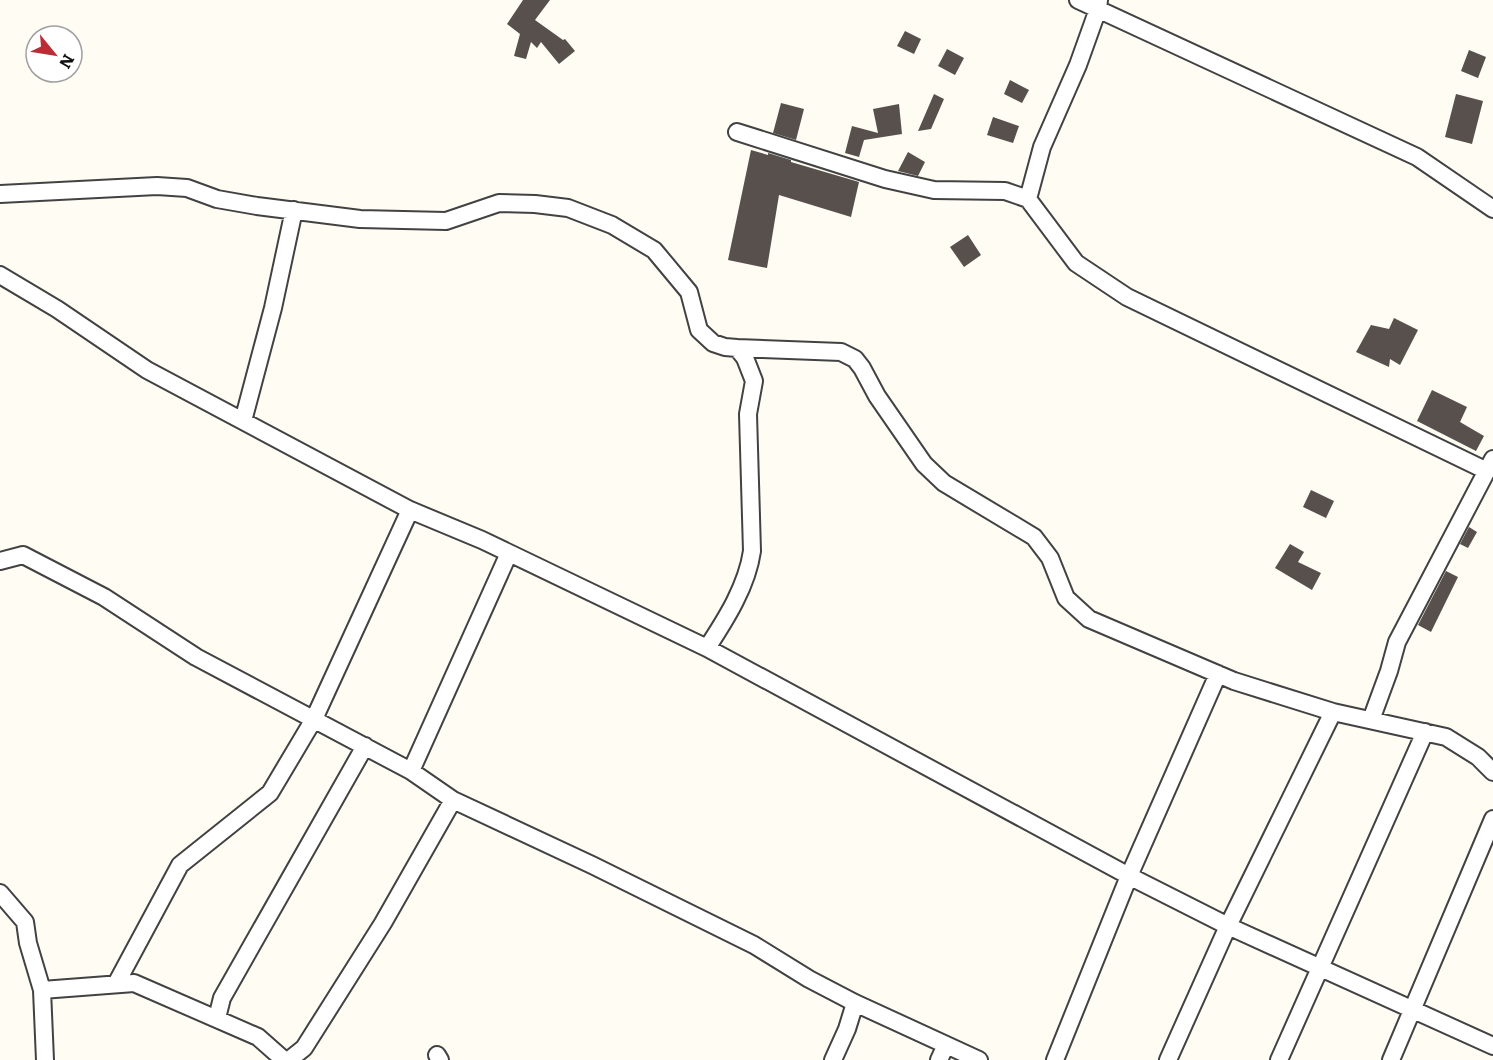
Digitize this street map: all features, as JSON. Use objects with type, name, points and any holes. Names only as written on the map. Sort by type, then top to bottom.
[{"type":"street","points":[[1078,0],[1099,4],[1417,158],[1493,209]]},
{"type":"street","points":[[1028,199],[1042,147],[1078,65],[1099,4]]},
{"type":"street","points":[[738,132],[885,179],[934,190],[1005,191],[1028,199],[1076,263],[1127,297],[1490,465],[1397,642],[1371,720]]},
{"type":"street","points":[[0,194],[157,186],[187,188],[217,199],[360,219],[446,221],[499,203],[535,204],[568,208],[612,225],[654,250],[689,292],[699,330],[713,343],[737,348],[841,352],[855,359],[898,429],[924,464],[944,483],[1034,537],[1050,558],[1066,598],[1089,619],[1218,675],[1333,712],[1446,737],[1478,757],[1493,772]]},
{"type":"street","points":[[243,421],[273,308],[294,210]]},
{"type":"street","points":[[0,275],[57,309],[147,370],[410,510],[482,540],[707,648],[1129,876],[1228,926],[1493,1046]]},
{"type":"street","points":[[707,648],[749,571],[752,551],[748,414],[754,381],[745,358],[737,348]]},
{"type":"street","points":[[116,984],[180,865],[270,793],[314,719],[410,510]]},
{"type":"street","points":[[411,771],[509,553]]},
{"type":"street","points":[[0,561],[23,555],[104,597],[196,657],[411,771],[453,800],[754,945],[808,979],[943,1053],[979,1060]]},
{"type":"street","points":[[1056,1060],[1129,876],[1218,675]]},
{"type":"street","points":[[1168,1060],[1228,926],[1333,712]]},
{"type":"street","points":[[1279,1060],[1425,732]]},
{"type":"street","points":[[217,1018],[222,998],[365,746]]},
{"type":"street","points":[[290,1060],[304,1048],[370,945],[453,800]]},
{"type":"street","points":[[1391,1060],[1493,819]]},
{"type":"street","points":[[0,893],[25,922],[28,943],[42,990],[45,1060]]},
{"type":"street","points":[[42,990],[134,983],[258,1037],[284,1060]]},
{"type":"street","points":[[833,1060],[855,1004]]},
{"type":"building","points":[[523,0],[550,0],[535,20],[563,40],[565,39],[575,51],[559,64],[541,42],[537,48],[531,42],[526,59],[514,56],[520,34],[507,24]]},
{"type":"building","points":[[905,31],[921,39],[914,54],[897,46]]},
{"type":"building","points":[[947,49],[964,58],[955,75],[938,66]]},
{"type":"building","points":[[1469,50],[1486,57],[1478,78],[1461,71]]},
{"type":"building","points":[[1010,80],[1029,90],[1022,103],[1004,94]]},
{"type":"building","points":[[934,94],[944,99],[931,129],[918,131]]},
{"type":"building","points":[[1456,94],[1483,101],[1472,144],[1445,137]]},
{"type":"building","points":[[781,103],[804,109],[796,140],[773,133]]},
{"type":"building","points":[[899,104],[902,134],[864,140],[859,157],[845,153],[852,126],[878,133],[873,109]]},
{"type":"building","points":[[993,117],[1019,126],[1013,143],[987,135]]},
{"type":"building","points":[[751,150],[768,155],[768,153],[859,182],[851,217],[779,195],[767,268],[728,260]]},
{"type":"building","points":[[908,152],[925,162],[918,176],[898,171]]},
{"type":"building","points":[[968,235],[981,255],[964,267],[950,247]]},
{"type":"building","points":[[1394,318],[1418,330],[1400,365],[1390,359],[1389,367],[1356,352],[1371,325],[1389,329]]},
{"type":"building","points":[[1432,390],[1467,407],[1460,422],[1484,436],[1476,451],[1417,421]]},
{"type":"building","points":[[1311,490],[1334,501],[1326,518],[1303,507]]},
{"type":"building","points":[[1469,527],[1477,532],[1468,548],[1460,544]]},
{"type":"building","points":[[1290,544],[1304,552],[1298,562],[1321,573],[1312,590],[1275,568]]},
{"type":"building","points":[[1446,571],[1458,577],[1431,632],[1418,625]]}]
